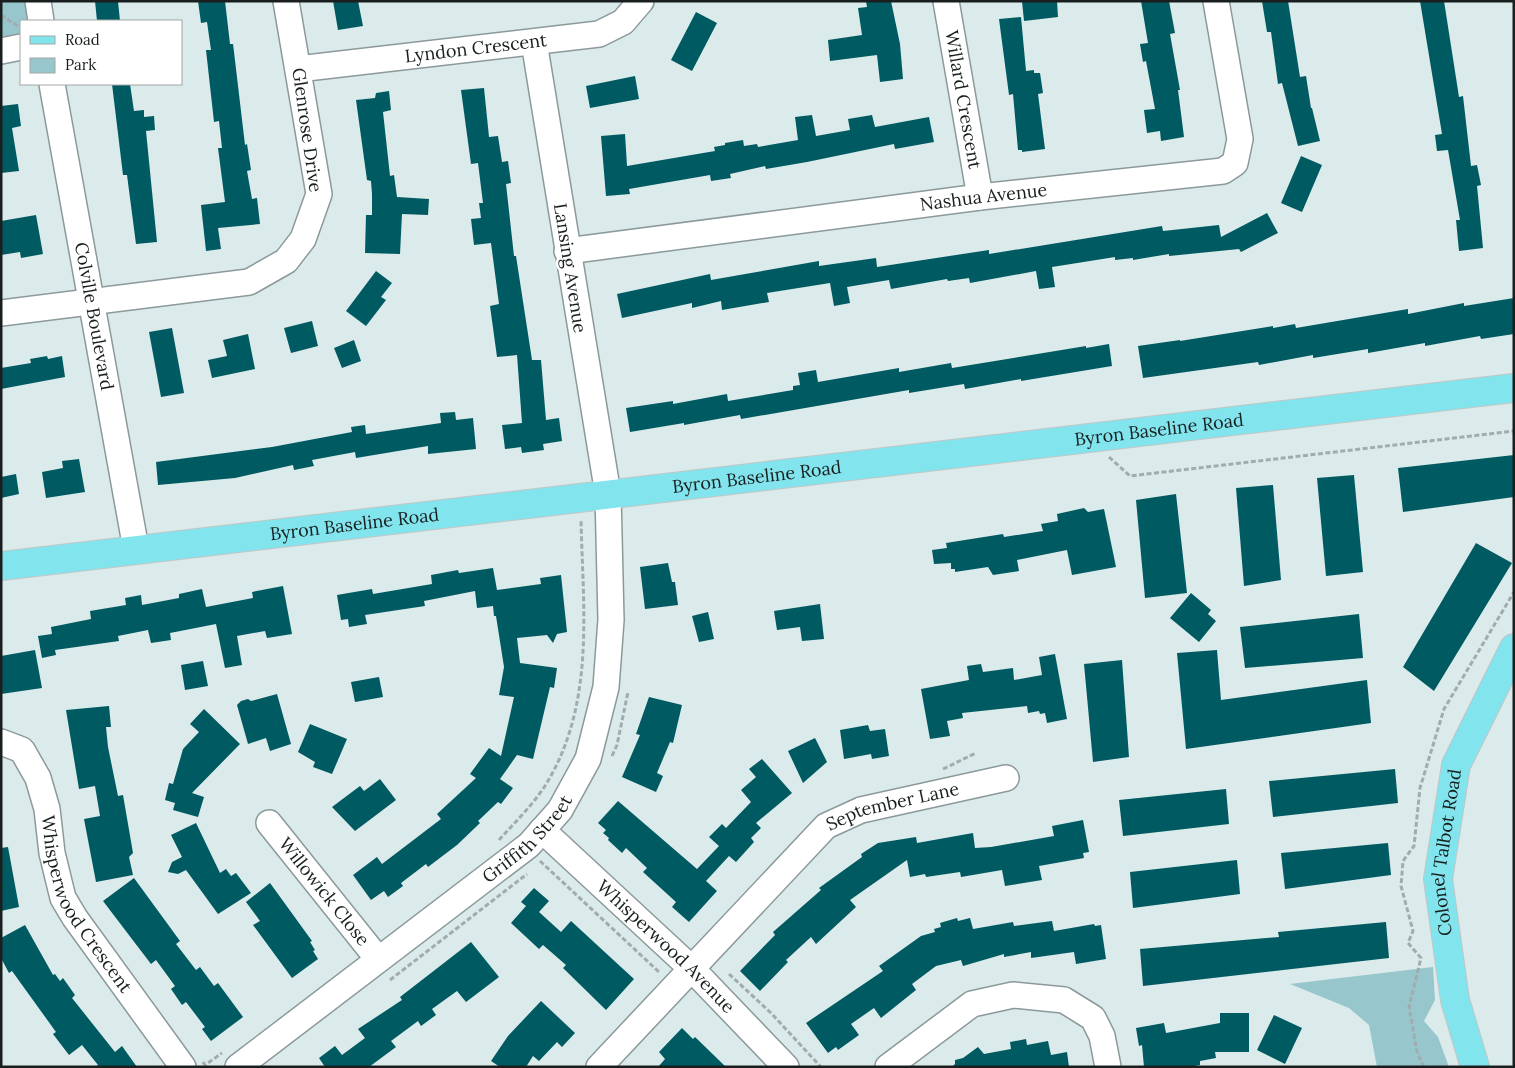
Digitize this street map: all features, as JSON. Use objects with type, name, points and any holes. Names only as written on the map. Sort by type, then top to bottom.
[{"type":"main road","name":"Byron Baseline Road","points":[[1,566],[608,494],[1105,438],[1514,388]]},
{"type":"main road","name":"Colonel Talbot Road","points":[[1475,1067],[1455,1000],[1438,879],[1456,765],[1514,648]]},
{"type":"street","points":[[38,1],[41,20]]},
{"type":"street","name":"Glenrose Drive","points":[[1,313],[249,282],[286,261],[303,239],[319,194],[286,1]]},
{"type":"street","name":"Lyndon Crescent","points":[[298,69],[598,34],[623,22],[641,1]]},
{"type":"street","name":"Willard Crescent","points":[[946,1],[980,196]]},
{"type":"street","name":"Nashua Avenue","points":[[567,251],[980,196],[1223,171],[1235,163],[1240,139],[1216,1]]},
{"type":"street","name":"Lansing Avenue","points":[[534,42],[608,494]]},
{"type":"street","points":[[1,51],[20,47]]},
{"type":"street","name":"Colville Boulevard","points":[[52,85],[93,301],[136,550]]},
{"type":"street","name":"Griffith Street","points":[[233,1057],[378,960],[529,845],[560,810],[588,759],[606,687],[611,620],[608,494]]},
{"type":"street","name":"Whisperwood Crescent","points":[[1,742],[22,750],[38,778],[47,809],[52,852],[63,898],[75,918],[191,1062]]},
{"type":"street","name":"September Lane","points":[[599,1067],[826,826],[861,810],[1006,778]]},
{"type":"street","name":"Willowick Close","points":[[269,823],[378,960]]},
{"type":"street","name":"Whisperwood Avenue","points":[[542,830],[692,969],[786,1067]]},
{"type":"street","points":[[888,1067],[972,1004],[1013,995],[1064,1000],[1093,1018],[1102,1036],[1108,1067]]},
{"type":"path","points":[[1,15],[20,28]]},
{"type":"path","points":[[1105,438],[1109,457],[1130,476],[1514,431]]},
{"type":"path","points":[[494,846],[525,812],[547,782],[568,741],[580,698],[584,644],[580,498]]},
{"type":"path","points":[[609,762],[617,745],[628,686]]},
{"type":"path","points":[[938,771],[976,753]]},
{"type":"path","points":[[534,867],[541,860],[664,976]]},
{"type":"path","points":[[385,984],[528,873]]},
{"type":"path","points":[[724,970],[771,1013],[821,1067]]},
{"type":"path","points":[[191,1062],[205,1065],[233,1057]]},
{"type":"green space","points":[[1,1],[28,1],[32,20],[20,20],[20,39],[1,42]]},
{"type":"green space","points":[[1433,967],[1435,1000],[1424,1021],[1438,1037],[1449,1067],[1377,1067],[1369,1025],[1349,1008],[1290,984]]},
{"type":"building","points":[[95,1],[118,1],[120,20],[97,20]]},
{"type":"building","points":[[198,1],[225,1],[230,44],[233,44],[245,145],[247,144],[251,170],[247,171],[252,199],[257,198],[260,224],[218,228],[221,249],[206,251],[201,205],[225,202],[218,148],[222,148],[219,121],[214,122],[206,50],[211,50],[207,22],[201,23]]},
{"type":"building","points":[[333,1],[358,1],[363,26],[338,30]]},
{"type":"building","points":[[866,1],[891,1],[900,44],[903,79],[880,82],[877,55],[830,61],[828,40],[862,35],[858,8],[867,7]]},
{"type":"building","points":[[1022,1],[1057,1],[1058,17],[1024,21]]},
{"type":"building","points":[[1141,1],[1169,1],[1175,33],[1170,34],[1180,90],[1178,90],[1184,137],[1161,141],[1160,131],[1147,133],[1144,110],[1155,109],[1146,61],[1143,62],[1140,44],[1148,43]]},
{"type":"building","points":[[1262,1],[1288,1],[1300,77],[1306,76],[1311,108],[1320,141],[1298,146],[1282,83],[1278,84],[1271,32],[1267,32]]},
{"type":"building","points":[[1420,1],[1444,1],[1459,97],[1463,96],[1471,166],[1477,165],[1481,185],[1477,186],[1483,248],[1459,251],[1456,220],[1460,220],[1448,150],[1437,151],[1435,135],[1442,134]]},
{"type":"building","points":[[696,12],[717,23],[692,71],[671,60]]},
{"type":"building","points":[[1021,17],[1026,71],[1034,70],[1034,73],[1040,73],[1043,93],[1038,94],[1045,149],[1022,152],[1022,150],[1018,150],[1013,94],[1009,95],[999,19]]},
{"type":"building","points":[[635,76],[639,99],[590,108],[586,86]]},
{"type":"building","points":[[112,85],[130,85],[134,111],[144,110],[144,117],[154,116],[155,130],[146,131],[157,242],[136,244],[127,175],[123,175]]},
{"type":"building","points":[[484,88],[489,137],[498,136],[502,162],[508,161],[511,183],[506,184],[514,256],[516,256],[532,360],[541,360],[546,420],[559,418],[562,441],[543,444],[544,450],[522,453],[521,447],[505,449],[502,425],[522,423],[517,355],[497,357],[490,306],[499,304],[491,243],[474,245],[471,219],[481,218],[479,203],[483,203],[478,163],[471,164],[461,90]]},
{"type":"building","points":[[389,91],[391,110],[383,112],[390,176],[394,175],[397,197],[429,199],[428,215],[402,214],[400,254],[365,253],[366,215],[372,215],[372,194],[371,181],[367,180],[356,100],[375,98],[376,93]]},
{"type":"building","points":[[18,104],[21,126],[12,128],[19,171],[1,173],[1,106]]},
{"type":"building","points":[[812,115],[816,136],[850,130],[848,119],[872,115],[875,127],[929,117],[934,142],[895,149],[894,144],[766,169],[765,166],[730,174],[731,178],[711,181],[710,175],[629,189],[630,194],[606,196],[601,136],[625,134],[627,166],[715,151],[714,147],[743,140],[744,146],[757,144],[758,147],[798,140],[795,117]]},
{"type":"building","points":[[1301,156],[1322,165],[1302,212],[1281,203]]},
{"type":"building","points":[[1267,213],[1278,233],[1241,252],[1239,249],[1169,256],[1169,254],[1133,260],[1133,258],[1115,260],[1115,257],[1052,267],[1055,287],[1039,289],[1036,271],[970,283],[969,278],[948,281],[947,279],[891,289],[889,280],[847,287],[850,303],[834,306],[830,283],[767,293],[769,302],[722,310],[721,301],[692,308],[692,303],[622,318],[617,294],[710,274],[711,280],[819,261],[819,266],[876,258],[877,267],[989,250],[989,254],[1162,226],[1163,231],[1219,225],[1221,237]]},
{"type":"building","points":[[36,215],[43,254],[21,258],[20,252],[1,255],[1,221]]},
{"type":"building","points":[[376,271],[392,283],[381,297],[386,300],[366,326],[346,311]]},
{"type":"building","points":[[1514,298],[1514,334],[1481,339],[1480,336],[1425,346],[1425,343],[1368,353],[1368,349],[1313,358],[1313,355],[1259,365],[1258,362],[1143,378],[1138,346],[1273,326],[1273,328],[1295,324],[1296,328],[1408,309],[1408,314],[1464,303],[1464,306]]},
{"type":"building","points":[[312,321],[318,346],[291,353],[284,328]]},
{"type":"building","points":[[172,328],[184,393],[161,397],[149,332]]},
{"type":"building","points":[[248,334],[255,369],[212,378],[208,360],[227,356],[223,340]]},
{"type":"building","points":[[354,340],[361,361],[342,368],[334,348]]},
{"type":"building","points":[[1109,344],[1112,366],[965,389],[964,384],[909,393],[909,390],[741,419],[740,415],[630,432],[626,408],[673,401],[673,404],[727,394],[728,401],[793,390],[793,386],[800,385],[798,373],[816,370],[818,382],[899,368],[899,372],[951,363],[952,368]]},
{"type":"building","points":[[47,356],[48,359],[62,356],[65,377],[1,389],[1,368],[31,363],[30,359]]},
{"type":"building","points":[[455,412],[456,420],[473,418],[476,449],[428,454],[428,446],[356,458],[355,452],[312,460],[314,466],[294,470],[293,465],[235,478],[158,485],[156,462],[272,447],[352,432],[351,427],[365,425],[366,434],[441,423],[440,413]]},
{"type":"building","points":[[1514,455],[1514,497],[1403,512],[1398,468]]},
{"type":"building","points":[[79,459],[85,492],[46,498],[42,472],[63,468],[62,461]]},
{"type":"building","points":[[16,474],[19,494],[1,498],[1,477]]},
{"type":"building","points":[[1354,475],[1363,572],[1326,576],[1317,478]]},
{"type":"building","points":[[1273,485],[1281,580],[1244,586],[1236,488]]},
{"type":"building","points":[[1176,494],[1187,593],[1145,598],[1136,500]]},
{"type":"building","points":[[1084,508],[1088,512],[1104,509],[1116,567],[1072,575],[1067,550],[1017,560],[1019,571],[993,575],[988,567],[955,572],[955,569],[951,569],[951,563],[934,564],[932,550],[947,548],[946,543],[1003,534],[1004,537],[1043,531],[1041,524],[1058,521],[1057,514]]},
{"type":"building","points":[[1476,543],[1512,563],[1434,691],[1403,667]]},
{"type":"building","points":[[668,563],[672,582],[675,582],[678,605],[645,609],[640,567]]},
{"type":"building","points":[[493,568],[497,590],[541,584],[540,578],[561,575],[567,632],[557,634],[553,643],[547,635],[517,638],[520,663],[557,668],[554,688],[550,687],[533,759],[517,755],[500,779],[513,788],[501,804],[498,802],[457,845],[428,867],[426,864],[401,883],[403,886],[388,897],[384,891],[371,900],[353,875],[377,857],[382,864],[441,819],[437,814],[476,778],[470,774],[489,748],[501,756],[514,697],[499,695],[504,667],[496,616],[494,616],[493,606],[477,608],[475,591],[424,601],[425,606],[365,615],[367,624],[349,627],[348,619],[341,620],[337,595],[372,589],[373,594],[432,584],[431,575],[458,570],[459,573]]},
{"type":"building","points":[[283,586],[292,634],[267,638],[265,631],[237,636],[242,665],[225,668],[216,624],[170,633],[171,640],[151,643],[148,630],[118,636],[119,641],[55,650],[56,655],[42,658],[38,636],[52,634],[51,627],[91,619],[90,611],[126,605],[125,598],[141,595],[142,605],[179,598],[179,594],[202,589],[206,607],[253,598],[252,592]]},
{"type":"building","points":[[1191,593],[1211,610],[1208,614],[1216,621],[1199,642],[1170,618]]},
{"type":"building","points":[[820,604],[824,639],[802,641],[800,627],[777,630],[774,611]]},
{"type":"building","points":[[708,612],[714,639],[699,642],[692,616]]},
{"type":"building","points":[[1359,614],[1363,658],[1245,668],[1240,627]]},
{"type":"building","points":[[35,650],[42,688],[1,694],[1,656]]},
{"type":"building","points":[[1217,650],[1221,700],[1367,680],[1371,723],[1186,749],[1177,653]]},
{"type":"building","points":[[1055,654],[1067,719],[1047,723],[1045,713],[1040,714],[1039,711],[1028,713],[1027,706],[962,713],[963,718],[947,721],[950,736],[930,739],[921,689],[969,680],[967,666],[981,664],[983,672],[1013,668],[1014,680],[1042,675],[1039,657]]},
{"type":"building","points":[[1122,660],[1129,757],[1093,762],[1084,664]]},
{"type":"building","points":[[203,661],[208,686],[185,690],[181,665]]},
{"type":"building","points":[[379,677],[383,697],[355,702],[351,682]]},
{"type":"building","points":[[277,694],[291,744],[270,751],[266,738],[248,744],[237,705],[241,701],[248,699],[251,701]]},
{"type":"building","points":[[649,697],[682,705],[673,743],[670,742],[657,773],[663,776],[656,792],[622,777],[640,735],[636,734]]},
{"type":"building","points":[[109,706],[111,727],[106,727],[108,747],[118,796],[123,795],[133,853],[129,857],[133,875],[96,882],[84,819],[100,816],[95,786],[79,789],[66,710]]},
{"type":"building","points":[[204,709],[240,744],[192,793],[204,797],[198,817],[173,810],[175,803],[165,800],[169,783],[173,784],[183,749],[199,732],[190,724]]},
{"type":"building","points":[[310,724],[347,739],[332,774],[313,767],[315,762],[298,752]]},
{"type":"building","points":[[868,725],[870,731],[885,729],[889,756],[872,759],[871,754],[844,759],[840,730]]},
{"type":"building","points":[[815,738],[827,762],[803,783],[788,751]]},
{"type":"building","points":[[762,759],[792,793],[756,823],[761,828],[751,838],[754,842],[736,862],[729,856],[706,881],[717,891],[689,922],[672,907],[676,902],[643,872],[647,868],[626,848],[622,853],[608,840],[609,838],[603,833],[606,830],[598,823],[618,801],[697,869],[719,846],[709,837],[722,824],[726,828],[751,802],[741,790],[756,777],[749,769]]},
{"type":"building","points":[[1395,769],[1398,803],[1273,817],[1269,781]]},
{"type":"building","points":[[380,779],[396,800],[355,831],[332,807],[360,786],[364,791]]},
{"type":"building","points":[[1226,789],[1229,824],[1123,836],[1119,800]]},
{"type":"building","points":[[1083,820],[1089,852],[1083,853],[1084,858],[1039,866],[1042,880],[1005,886],[1002,870],[961,877],[960,872],[926,877],[925,874],[910,877],[907,860],[850,900],[856,907],[816,944],[811,937],[786,960],[788,962],[760,991],[740,971],[775,935],[773,932],[821,890],[819,888],[862,857],[861,854],[878,843],[916,837],[917,843],[973,833],[975,848],[991,847],[1054,836],[1052,826]]},
{"type":"building","points":[[196,823],[220,873],[226,869],[231,876],[236,873],[251,893],[218,914],[186,870],[178,874],[168,872],[172,862],[182,857],[171,835]]},
{"type":"building","points":[[1388,843],[1391,875],[1285,889],[1281,853]]},
{"type":"building","points":[[8,847],[19,907],[1,911],[1,848]]},
{"type":"building","points":[[1237,860],[1240,894],[1133,908],[1130,872]]},
{"type":"building","points":[[134,878],[180,941],[176,944],[196,970],[200,967],[214,986],[218,983],[243,1017],[211,1041],[202,1029],[205,1027],[186,1002],[182,1005],[171,989],[175,986],[156,960],[151,964],[103,901]]},
{"type":"building","points":[[270,883],[312,941],[310,942],[315,950],[313,951],[318,959],[292,978],[253,925],[260,921],[246,902]]},
{"type":"building","points":[[534,888],[549,901],[539,912],[561,932],[571,921],[634,979],[606,1010],[563,968],[566,965],[543,945],[539,949],[511,923],[526,906],[521,902]]},
{"type":"building","points":[[957,918],[958,921],[970,918],[973,929],[1013,922],[1014,926],[1052,921],[1054,931],[1094,924],[1095,926],[1101,925],[1106,959],[1076,964],[1074,952],[1031,958],[1031,952],[1004,957],[1004,954],[963,966],[961,960],[936,966],[912,984],[916,990],[881,1018],[874,1008],[851,1024],[859,1035],[838,1050],[836,1047],[828,1053],[806,1023],[883,971],[879,966],[921,936],[935,932],[934,929],[941,927],[940,923]]},
{"type":"building","points":[[1386,922],[1389,958],[1143,986],[1140,949],[1279,937],[1278,932]]},
{"type":"building","points":[[25,925],[53,975],[55,974],[60,981],[63,978],[75,995],[72,998],[115,1052],[122,1046],[137,1067],[95,1067],[98,1065],[82,1045],[69,1055],[53,1034],[56,1032],[12,971],[9,973],[1,958],[1,938]]},
{"type":"building","points":[[471,942],[499,977],[466,1002],[457,991],[432,1009],[436,1015],[421,1026],[418,1021],[391,1041],[396,1047],[369,1067],[325,1067],[319,1058],[335,1046],[342,1055],[365,1038],[358,1029],[402,1000],[400,997]]},
{"type":"building","points":[[541,1001],[575,1033],[562,1047],[557,1042],[539,1061],[533,1056],[526,1067],[500,1067],[491,1061],[508,1036]]},
{"type":"building","points":[[1220,1013],[1249,1013],[1249,1052],[1215,1052],[1216,1058],[1200,1061],[1200,1065],[1190,1067],[1144,1067],[1142,1045],[1139,1046],[1136,1028],[1164,1023],[1166,1033],[1220,1023]]},
{"type":"building","points":[[1274,1015],[1302,1028],[1285,1064],[1257,1050]]},
{"type":"building","points":[[682,1028],[693,1039],[695,1037],[726,1067],[658,1067],[665,1059],[659,1052]]},
{"type":"building","points":[[1026,1039],[1027,1045],[1048,1041],[1051,1055],[1067,1052],[1069,1067],[952,1067],[955,1064],[955,1060],[963,1058],[978,1047],[984,1054],[1011,1049],[1010,1042]]}]
